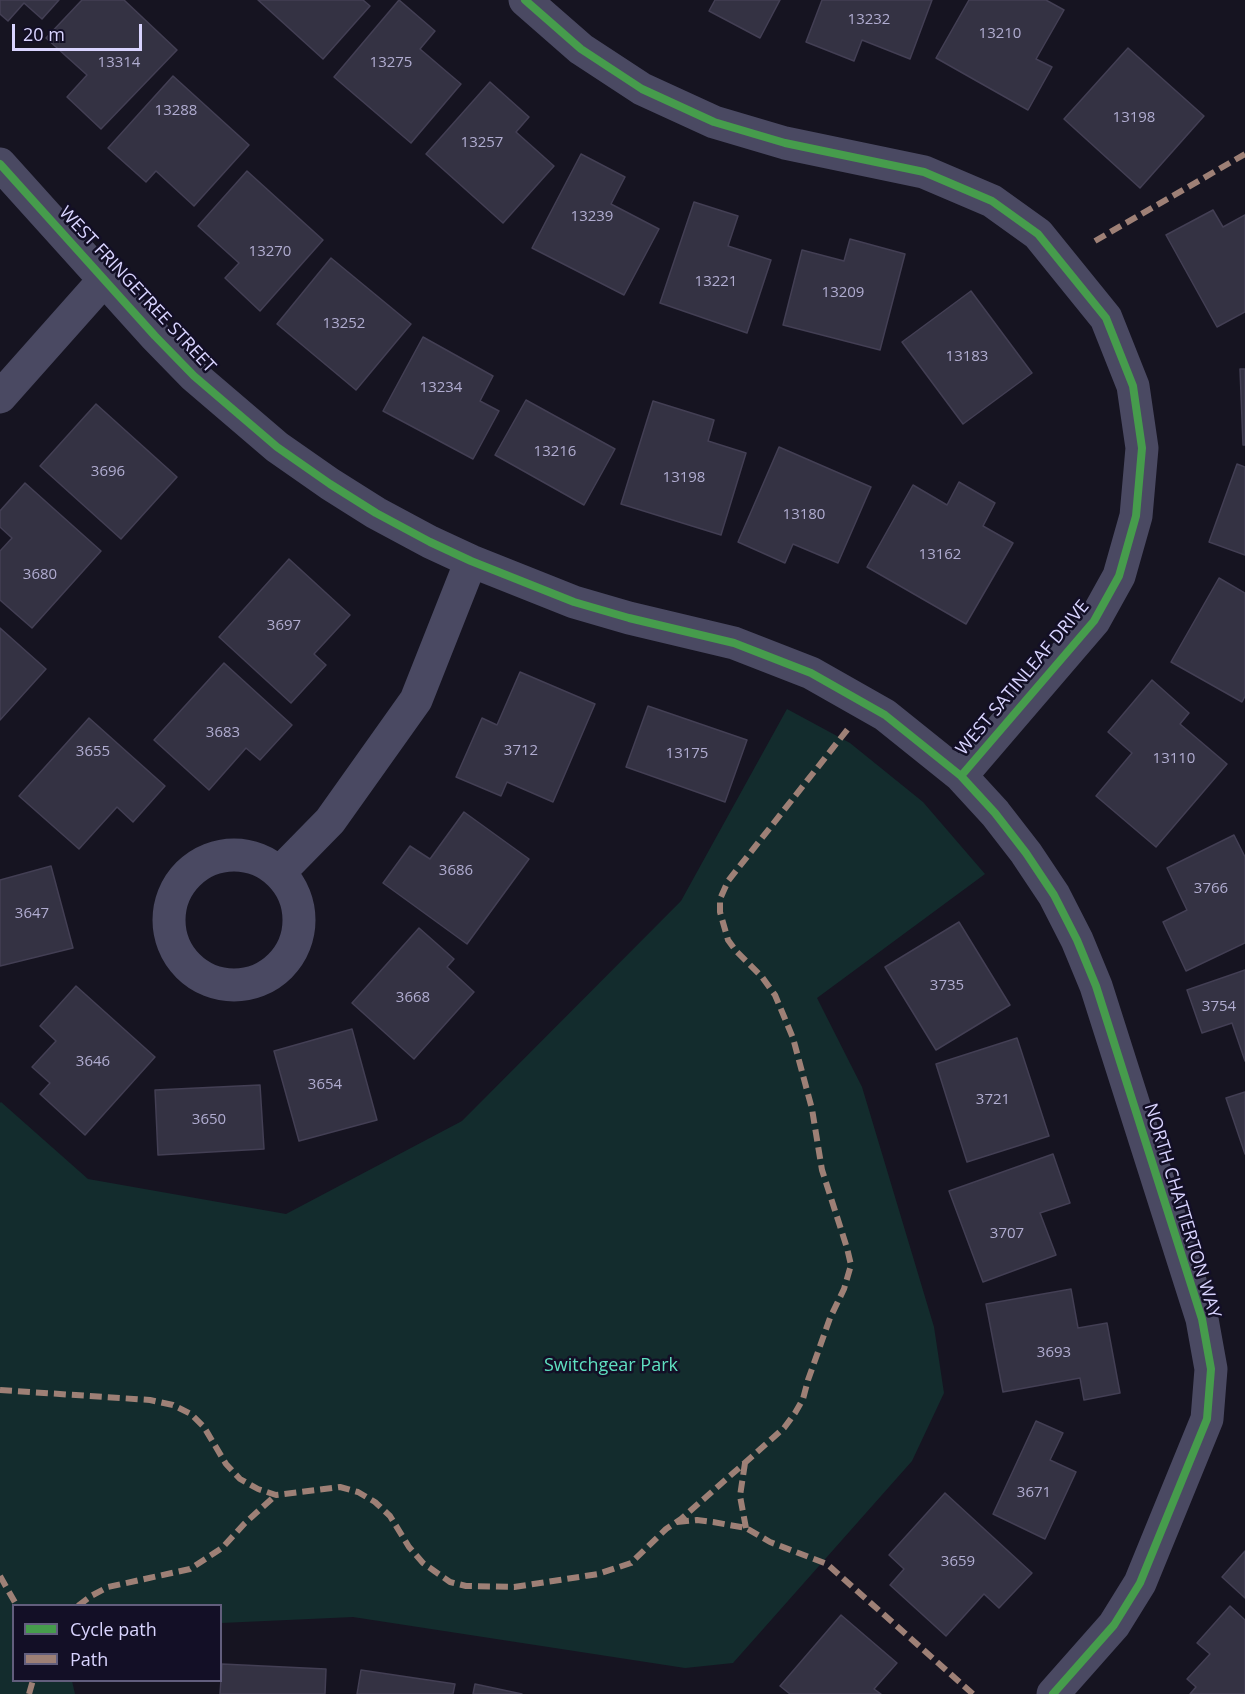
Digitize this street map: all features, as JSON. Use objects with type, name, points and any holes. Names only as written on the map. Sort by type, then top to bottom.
[{"type":"street","name":"WEST SATINLEAF DRIVE","points":[[525,0],[580,49],[598,61],[642,89],[714,122],[785,143],[924,172],[992,201],[1038,234],[1106,318],[1133,386],[1142,448],[1136,516],[1119,576],[1094,621],[961,776]]},
{"type":"street","name":"WEST FRINGETREE STREET","points":[[0,164],[154,336],[194,376],[277,447],[330,484],[430,543],[574,602],[629,618],[734,643],[811,673],[885,715],[961,776]]},
{"type":"street","points":[[0,397],[104,280]]},
{"type":"street","points":[[280,872],[330,820],[416,700],[471,561]]},
{"type":"street","name":"NORTH CHATTERTON WAY","points":[[961,776],[995,813],[1026,853],[1054,895],[1081,949],[1096,986],[1202,1319],[1211,1369],[1207,1419],[1140,1583],[1114,1625],[1053,1694]]},
{"type":"green space","name":"Switchgear Park","points":[[787,709],[850,743],[923,802],[985,874],[817,998],[862,1087],[934,1327],[944,1393],[912,1461],[733,1663],[685,1668],[353,1617],[222,1623],[222,1604],[12,1604],[12,1682],[72,1682],[75,1694],[0,1694],[0,1103],[88,1179],[286,1214],[462,1121],[681,901]]},
{"type":"building","points":[[0,0],[59,0],[42,19],[24,3],[8,21],[0,14]]},
{"type":"building","points":[[82,0],[124,0],[177,50],[101,129],[67,97],[87,75],[46,38]]},
{"type":"building","points":[[258,0],[363,0],[370,6],[323,59]]},
{"type":"building","points":[[399,0],[435,31],[420,49],[461,84],[411,143],[334,77]]},
{"type":"building","points":[[715,0],[780,0],[760,38],[709,11]]},
{"type":"building","points":[[822,0],[932,0],[910,59],[862,40],[854,61],[806,42]]},
{"type":"building","points":[[969,0],[1046,0],[1064,10],[1036,59],[1052,67],[1028,110],[936,58]]},
{"type":"building","points":[[1128,48],[1204,116],[1140,188],[1064,119]]},
{"type":"building","points":[[173,76],[249,145],[194,206],[156,171],[146,182],[108,148]]},
{"type":"building","points":[[490,82],[529,117],[516,132],[554,166],[503,223],[426,154]]},
{"type":"building","points":[[581,154],[625,177],[611,204],[659,229],[624,295],[532,248]]},
{"type":"building","points":[[247,171],[323,240],[260,311],[225,278],[239,263],[198,226]]},
{"type":"building","points":[[694,202],[738,216],[728,246],[771,260],[747,333],[660,303]]},
{"type":"building","points":[[1213,210],[1223,227],[1245,215],[1245,312],[1217,327],[1166,235]]},
{"type":"building","points":[[850,239],[905,254],[880,350],[783,325],[802,250],[844,261]]},
{"type":"building","points":[[331,258],[411,324],[356,390],[277,324]]},
{"type":"building","points":[[971,291],[1032,373],[963,424],[902,342]]},
{"type":"building","points":[[423,337],[493,376],[480,401],[499,411],[473,459],[383,411]]},
{"type":"building","points":[[1240,369],[1245,369],[1245,445],[1243,445]]},
{"type":"building","points":[[526,400],[615,449],[584,505],[495,455]]},
{"type":"building","points":[[653,401],[714,420],[708,441],[746,453],[721,535],[621,504]]},
{"type":"building","points":[[96,404],[177,477],[121,539],[40,466]]},
{"type":"building","points":[[779,447],[871,487],[838,563],[793,544],[785,563],[738,542]]},
{"type":"building","points":[[1237,464],[1245,467],[1245,555],[1209,542]]},
{"type":"building","points":[[959,482],[995,503],[983,526],[1013,543],[966,624],[867,567],[913,485],[947,505]]},
{"type":"building","points":[[25,483],[101,551],[32,628],[0,600],[0,551],[12,538],[0,527],[0,511]]},
{"type":"building","points":[[289,559],[350,615],[314,654],[326,665],[291,703],[219,637]]},
{"type":"building","points":[[1219,578],[1245,593],[1245,696],[1242,702],[1171,662]]},
{"type":"building","points":[[0,628],[46,669],[0,720]]},
{"type":"building","points":[[224,663],[292,725],[260,760],[246,748],[209,790],[154,740]]},
{"type":"building","points":[[520,672],[595,704],[553,802],[507,782],[501,796],[456,777],[482,718],[497,725]]},
{"type":"building","points":[[1152,680],[1189,713],[1180,724],[1227,764],[1156,847],[1096,796],[1132,753],[1108,732]]},
{"type":"building","points":[[648,706],[747,740],[725,802],[626,767]]},
{"type":"building","points":[[89,718],[165,786],[133,822],[117,807],[79,849],[19,796]]},
{"type":"building","points":[[464,812],[529,859],[467,944],[383,883],[410,846],[430,859]]},
{"type":"building","points":[[1234,835],[1245,857],[1245,943],[1186,971],[1163,922],[1187,910],[1167,868]]},
{"type":"building","points":[[51,866],[73,948],[0,966],[0,880]]},
{"type":"building","points":[[959,922],[1010,1005],[936,1050],[885,967]]},
{"type":"building","points":[[419,928],[454,959],[447,967],[474,992],[414,1059],[352,1003]]},
{"type":"building","points":[[1245,970],[1245,1061],[1232,1023],[1202,1033],[1187,990]]},
{"type":"building","points":[[76,986],[155,1057],[85,1135],[40,1094],[50,1083],[32,1067],[56,1041],[40,1026]]},
{"type":"building","points":[[352,1029],[377,1120],[299,1141],[274,1051]]},
{"type":"building","points":[[1017,1038],[1049,1136],[967,1162],[936,1064]]},
{"type":"building","points":[[260,1085],[264,1149],[158,1155],[155,1090]]},
{"type":"building","points":[[1245,1092],[1245,1154],[1226,1098]]},
{"type":"building","points":[[1053,1154],[1070,1203],[1040,1213],[1056,1255],[983,1282],[949,1191]]},
{"type":"building","points":[[1071,1289],[1078,1328],[1107,1323],[1120,1393],[1084,1400],[1080,1378],[1003,1392],[986,1304]]},
{"type":"building","points":[[1036,1421],[1063,1433],[1050,1460],[1076,1472],[1045,1539],[993,1514]]},
{"type":"building","points":[[945,1493],[1032,1573],[999,1608],[984,1594],[946,1636],[890,1585],[904,1569],[889,1555]]},
{"type":"building","points":[[1245,1551],[1245,1598],[1222,1577]]},
{"type":"building","points":[[1230,1606],[1245,1620],[1245,1694],[1190,1694],[1196,1687],[1187,1679],[1210,1654],[1197,1643]]},
{"type":"building","points":[[841,1615],[897,1663],[874,1689],[881,1694],[790,1694],[780,1686]]},
{"type":"building","points":[[222,1664],[326,1669],[325,1694],[220,1694]]},
{"type":"building","points":[[361,1670],[455,1684],[453,1694],[357,1694]]},
{"type":"building","points":[[475,1684],[522,1694],[473,1694]]},
{"type":"marked path","points":[[1095,241],[1245,154]]},
{"type":"marked path","points":[[0,1390],[150,1400],[173,1405],[191,1414],[204,1427],[226,1464],[240,1479],[258,1489],[276,1495],[340,1487],[358,1492],[375,1502],[390,1516],[409,1547],[423,1563],[450,1582],[466,1586],[514,1587],[598,1574],[631,1563],[666,1529],[681,1519],[784,1428],[803,1399],[830,1318],[844,1289],[851,1265],[822,1170],[812,1109],[793,1038],[775,995],[762,977],[728,940],[720,912],[720,899],[728,881],[851,725]]},
{"type":"marked path","points":[[745,1463],[740,1496],[746,1528]]},
{"type":"marked path","points":[[81,1604],[108,1587],[190,1569],[222,1548],[276,1495]]},
{"type":"marked path","points":[[677,1522],[697,1520],[746,1528],[770,1542],[827,1564],[973,1694]]},
{"type":"marked path","points":[[0,1576],[16,1604]]},
{"type":"marked path","points":[[29,1694],[32,1682]]},
{"type":"cycle path","points":[[525,0],[581,49],[642,89],[714,122],[785,143],[924,172],[992,201],[1038,234],[1106,318],[1133,386],[1142,448],[1136,516],[1119,576],[1094,621],[961,776]]},
{"type":"cycle path","points":[[0,164],[194,376],[277,447],[330,484],[376,513],[430,542],[574,602],[629,618],[734,643],[811,673],[885,715],[961,776],[995,813],[1026,853],[1054,895],[1077,940],[1096,986],[1202,1319],[1211,1369],[1207,1419],[1140,1583],[1114,1625],[1053,1694]]}]
